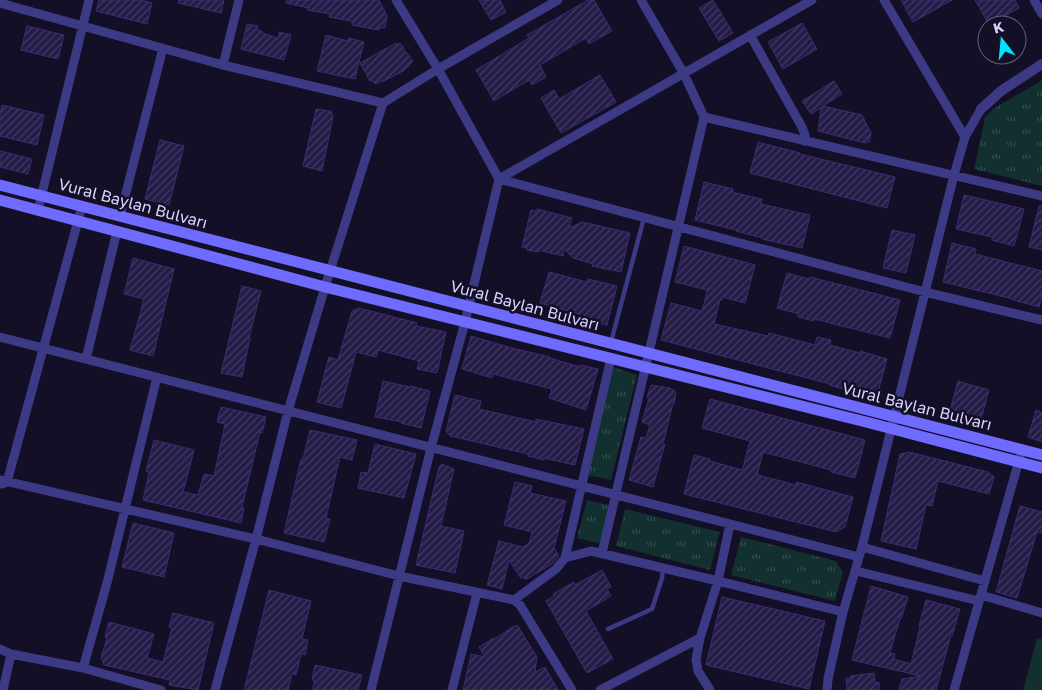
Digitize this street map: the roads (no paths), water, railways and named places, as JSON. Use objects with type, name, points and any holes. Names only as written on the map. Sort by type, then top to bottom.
[{"type":"main road","name":"Vural Baylan Bulvarı","points":[[0,185],[648,354],[892,423],[1042,468]]},
{"type":"main road","name":"Vural Baylan Bulvarı","points":[[0,200],[325,287],[646,367],[1042,455]]},
{"type":"street","points":[[38,210],[89,0]]},
{"type":"street","points":[[223,65],[239,0]]},
{"type":"street","points":[[371,690],[430,448],[469,307],[499,179],[438,69],[396,0]]},
{"type":"street","points":[[215,690],[288,411],[383,103],[558,0]]},
{"type":"street","points":[[602,553],[704,117],[684,74],[640,0]]},
{"type":"street","points":[[499,179],[812,0]]},
{"type":"street","points":[[884,0],[965,137]]},
{"type":"street","points":[[1034,0],[1042,14]]},
{"type":"street","points":[[0,3],[223,65],[383,103]]},
{"type":"street","points":[[750,36],[802,128],[804,141]]},
{"type":"street","points":[[120,216],[163,48]]},
{"type":"street","points":[[827,690],[843,612],[856,571],[965,137],[981,109],[1001,91],[1042,64]]},
{"type":"street","points":[[704,117],[1042,196]]},
{"type":"street","points":[[499,179],[925,292],[1042,320]]},
{"type":"street","points":[[82,206],[43,348],[2,483],[125,508],[399,576],[514,600],[520,605],[572,690]]},
{"type":"street","points":[[86,359],[117,232]]},
{"type":"street","points":[[0,337],[859,557]]},
{"type":"street","points":[[514,600],[556,569],[566,558],[611,358]]},
{"type":"street","points":[[83,668],[107,583],[157,377]]},
{"type":"street","points":[[954,690],[1022,450]]},
{"type":"street","points":[[710,690],[698,671],[696,658],[700,638],[718,581],[730,524]]},
{"type":"street","points":[[862,547],[985,581]]},
{"type":"street","points":[[566,558],[591,551],[602,553],[843,612]]},
{"type":"street","points":[[856,571],[1042,613]]},
{"type":"street","points":[[452,690],[477,592]]},
{"type":"street","points":[[600,690],[700,638]]},
{"type":"street","points":[[0,649],[11,654],[83,668],[161,690]]},
{"type":"street","points":[[3,690],[11,654]]},
{"type":"lane","points":[[611,344],[644,218]]},
{"type":"lane","points":[[608,630],[652,609],[662,578],[663,568]]}]
